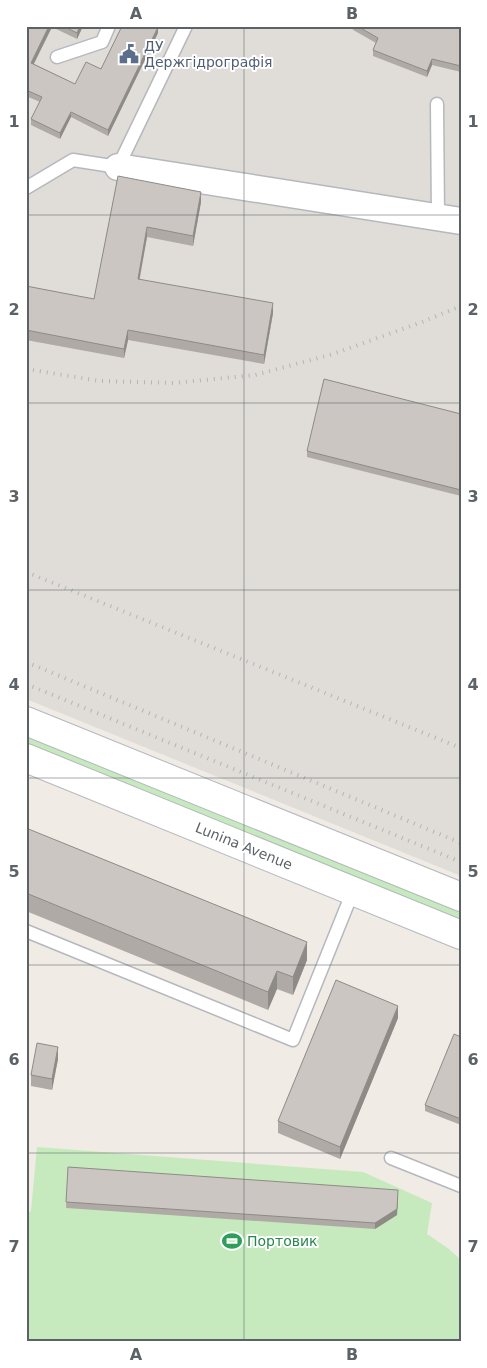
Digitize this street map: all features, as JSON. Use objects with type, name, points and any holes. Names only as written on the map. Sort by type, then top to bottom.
[{"type":"main road","points":[[26,721],[461,897]]},
{"type":"main road","name":"Lunina Avenue","points":[[26,758],[461,935]]},
{"type":"street","points":[[118,167],[450,219]]},
{"type":"lane","points":[[57,57],[102,42],[109,26]]},
{"type":"lane","points":[[26,188],[73,160],[118,167],[186,26]]},
{"type":"lane","points":[[437,104],[450,219]]},
{"type":"lane","points":[[26,932],[293,1040],[354,891]]},
{"type":"lane","points":[[391,1158],[461,1186]]},
{"type":"shaded area","points":[[26,26],[461,26],[461,876],[26,699]]},
{"type":"green space","points":[[26,735],[461,911],[461,921],[26,744]]},
{"type":"green space","name":"Портовик","points":[[37,1147],[363,1172],[432,1203],[427,1234],[461,1260],[461,1342],[26,1342],[26,1214],[31,1211]]},
{"type":"building","points":[[26,26],[49,26],[31,63],[75,84],[86,62],[101,69],[122,26],[158,27],[108,130],[71,112],[60,133],[31,119],[42,97],[26,90]]},
{"type":"building","points":[[63,26],[80,26],[77,33]]},
{"type":"building","points":[[357,26],[461,26],[461,66],[432,59],[427,71],[373,50],[378,38]]},
{"type":"building","points":[[118,176],[201,192],[193,236],[147,227],[138,279],[273,303],[264,355],[128,330],[124,349],[26,330],[26,286],[94,299]]},
{"type":"building","points":[[324,379],[461,414],[461,490],[307,451]]},
{"type":"building","points":[[26,828],[307,942],[293,977],[277,971],[268,992],[26,893]]},
{"type":"building","points":[[336,980],[398,1006],[340,1147],[278,1121]]},
{"type":"building","points":[[454,1034],[461,1037],[461,1119],[425,1105]]},
{"type":"building","points":[[37,1043],[58,1047],[52,1079],[31,1075]]},
{"type":"building","points":[[68,1167],[398,1190],[397,1209],[375,1223],[66,1202]]},
{"type":"railway","points":[[26,369],[100,381],[174,383],[255,375],[333,354],[461,306]]},
{"type":"railway","points":[[26,572],[461,748]]},
{"type":"railway","points":[[26,662],[461,843]]},
{"type":"railway","points":[[26,684],[461,862]]},
{"type":"place","name":"ДУ Держгідрографія","points":[[129,54]]},
{"type":"place","name":"Портовик","points":[[232,1241]]}]
